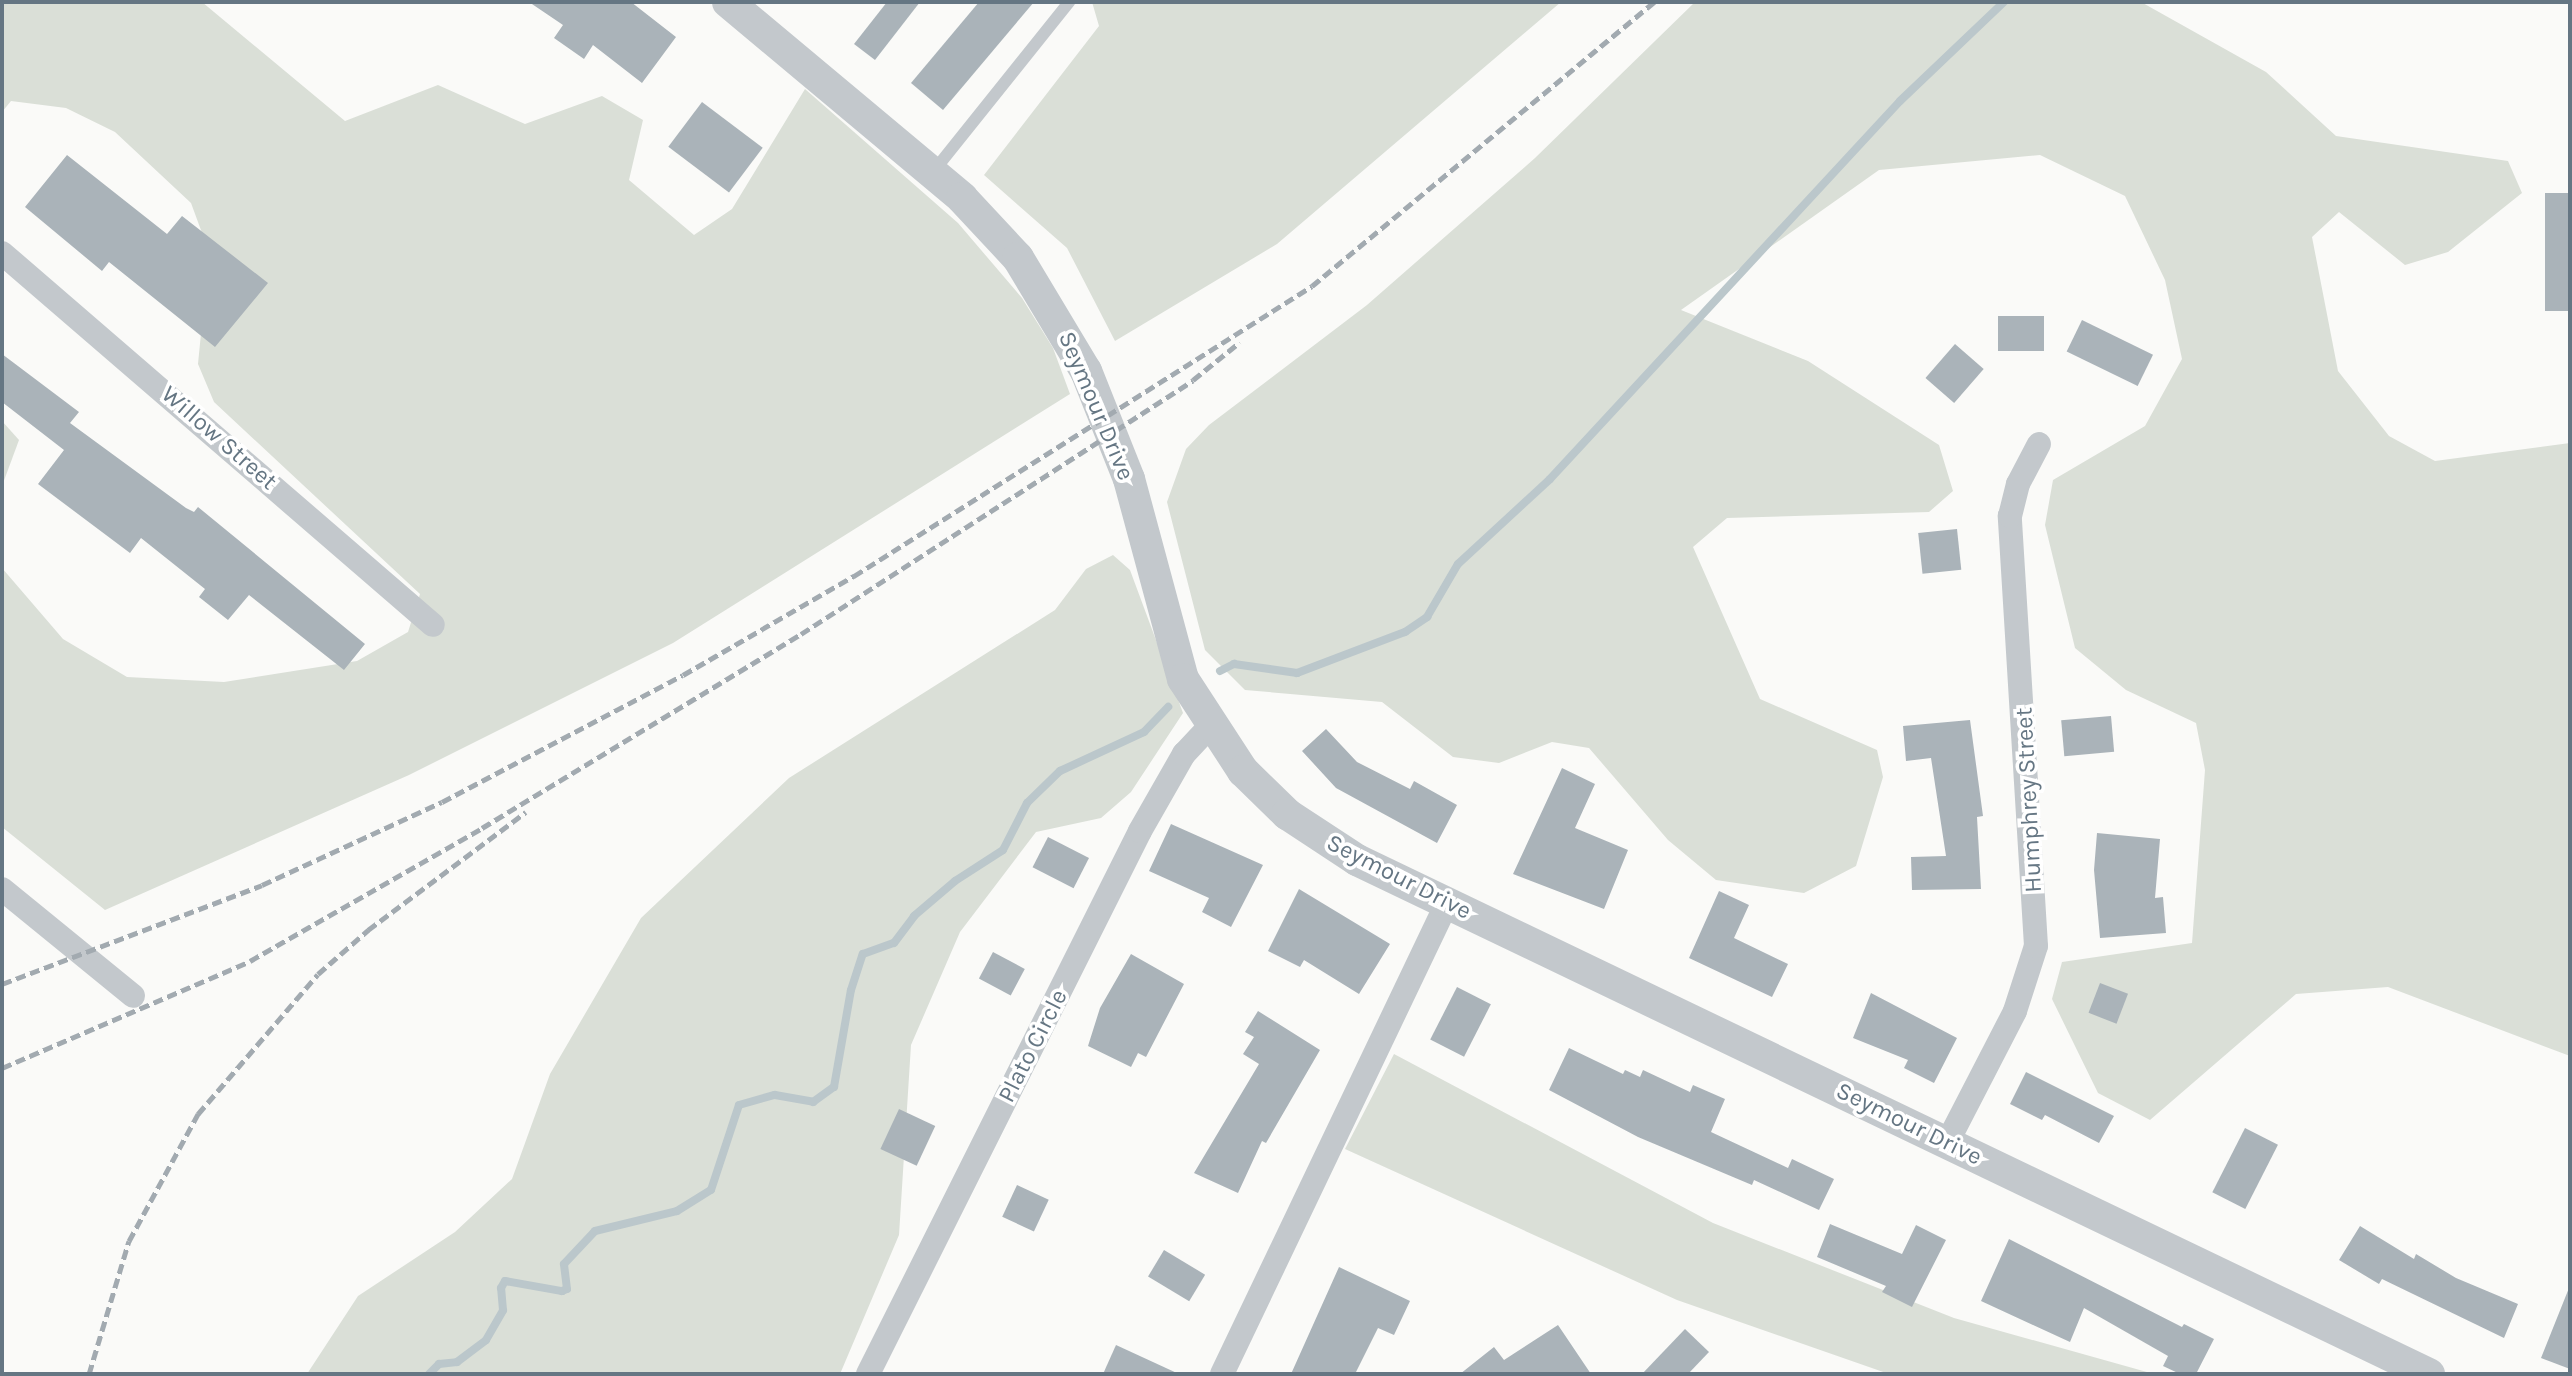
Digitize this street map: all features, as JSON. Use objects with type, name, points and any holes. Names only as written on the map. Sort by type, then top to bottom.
[{"type":"street","name":"Seymour Drive","points":[[727,2],[933,172],[1018,258],[1086,371],[1129,479],[1183,679],[1210,726],[1243,771],[1287,814],[1357,860],[2429,1374]]},
{"type":"street","name":"Willow Street","points":[[2,253],[433,625]]},
{"type":"street","name":"Humphrey Street","points":[[1947,1143],[2015,1011],[2036,946],[2010,516],[2018,484],[2039,444]]},
{"type":"street","name":"Plato Circle","points":[[868,1374],[1140,831],[1184,754],[1210,726]]},
{"type":"street","points":[[2,889],[132,996]]},
{"type":"street","points":[[1222,1374],[1447,903]]},
{"type":"lane","points":[[933,172],[1069,2]]},
{"type":"shaded area","points":[[2,2],[202,2],[345,121],[438,85],[525,124],[602,96],[643,120],[629,180],[694,235],[732,209],[805,89],[958,223],[1022,298],[1053,348],[1070,394],[673,643],[409,775],[105,910],[2,827],[2,568],[63,639],[127,677],[224,682],[357,661],[408,632],[420,594],[214,402],[198,364],[209,252],[191,203],[115,132],[66,108],[11,101],[2,112]]},
{"type":"shaded area","points":[[1092,2],[1561,2],[1277,244],[1115,341],[1067,248],[984,175],[1099,26]]},
{"type":"shaded area","points":[[1695,2],[2141,2],[2266,72],[2336,136],[2508,161],[2522,193],[2448,252],[2405,265],[2339,212],[2312,237],[2338,371],[2389,436],[2435,461],[2570,443],[2570,1056],[2388,987],[2296,994],[2150,1120],[2098,1093],[2052,999],[2062,962],[2192,943],[2205,770],[2196,723],[2126,690],[2075,648],[2045,525],[2053,480],[2145,426],[2182,359],[2165,280],[2125,196],[2040,155],[1879,170],[1681,310],[1808,361],[1939,445],[1953,491],[1929,512],[1727,518],[1693,547],[1760,699],[1877,750],[1883,777],[1856,866],[1804,893],[1716,880],[1668,840],[1589,748],[1552,742],[1499,763],[1453,757],[1382,702],[1245,690],[1205,650],[1167,502],[1186,449],[1209,425],[1367,305],[1535,158]]},
{"type":"shaded area","points":[[2,421],[19,440],[2,486]]},
{"type":"shaded area","points":[[1113,555],[1130,570],[1183,713],[1131,792],[1101,818],[1036,832],[960,932],[911,1045],[899,1235],[840,1374],[307,1374],[358,1296],[455,1232],[512,1179],[550,1074],[641,918],[789,778],[1055,610],[1086,569]]},
{"type":"shaded area","points":[[1394,1054],[1713,1223],[1954,1318],[2154,1374],[1889,1374],[1677,1300],[1345,1149]]},
{"type":"building","points":[[529,2],[631,2],[676,37],[642,83],[593,45],[584,59],[554,38],[563,25]]},
{"type":"building","points":[[887,2],[920,2],[875,60],[854,44]]},
{"type":"building","points":[[979,2],[1034,2],[943,110],[911,83]]},
{"type":"building","points":[[702,102],[763,148],[729,192],[668,147]]},
{"type":"building","points":[[67,155],[167,234],[182,216],[268,283],[215,347],[109,262],[102,271],[25,207]]},
{"type":"building","points":[[2545,193],[2570,193],[2570,311],[2545,311]]},
{"type":"building","points":[[1998,316],[2044,316],[2044,351],[1998,351]]},
{"type":"building","points":[[2082,320],[2153,355],[2138,386],[2067,351]]},
{"type":"building","points":[[1955,344],[1984,369],[1954,403],[1925,378]]},
{"type":"building","points":[[2,354],[79,412],[70,423],[186,508],[194,512],[198,507],[365,644],[344,670],[249,595],[228,620],[199,597],[205,589],[141,538],[130,553],[38,484],[64,450],[2,402]]},
{"type":"building","points":[[1957,529],[1961,570],[1922,574],[1918,533]]},
{"type":"building","points":[[2111,716],[2114,752],[2064,756],[2061,720]]},
{"type":"building","points":[[1970,720],[1983,816],[1977,817],[1981,889],[1912,890],[1911,857],[1946,856],[1931,758],[1906,761],[1903,726]]},
{"type":"building","points":[[1326,729],[1357,762],[1410,789],[1414,781],[1457,805],[1437,843],[1336,788],[1302,751]]},
{"type":"building","points":[[1562,768],[1595,784],[1575,828],[1628,850],[1604,909],[1513,874]]},
{"type":"building","points":[[1171,824],[1263,865],[1231,927],[1202,912],[1209,898],[1149,871]]},
{"type":"building","points":[[2097,833],[2160,839],[2155,898],[2163,897],[2166,933],[2100,938],[2094,870]]},
{"type":"building","points":[[1048,837],[1089,858],[1074,888],[1033,867]]},
{"type":"building","points":[[1299,889],[1390,944],[1359,994],[1304,960],[1300,967],[1268,951]]},
{"type":"building","points":[[1719,891],[1749,905],[1734,938],[1788,964],[1772,997],[1689,958]]},
{"type":"building","points":[[993,952],[1025,969],[1011,995],[979,978]]},
{"type":"building","points":[[1131,954],[1184,984],[1146,1057],[1138,1053],[1131,1067],[1088,1046],[1100,1008]]},
{"type":"building","points":[[2100,983],[2128,994],[2117,1024],[2089,1013]]},
{"type":"building","points":[[1457,987],[1491,1004],[1464,1057],[1430,1040]]},
{"type":"building","points":[[1871,993],[1957,1038],[1934,1083],[1904,1068],[1908,1060],[1853,1038]]},
{"type":"building","points":[[1258,1011],[1320,1050],[1266,1143],[1262,1141],[1238,1193],[1194,1173],[1259,1064],[1243,1054],[1254,1037],[1245,1032]]},
{"type":"building","points":[[1569,1048],[1623,1074],[1625,1070],[1640,1077],[1643,1070],[1690,1092],[1693,1085],[1725,1099],[1711,1132],[1788,1168],[1792,1159],[1834,1179],[1819,1210],[1754,1180],[1752,1185],[1638,1137],[1549,1090]]},
{"type":"building","points":[[2026,1072],[2114,1116],[2099,1143],[2045,1115],[2042,1120],[2010,1104]]},
{"type":"building","points":[[899,1109],[935,1126],[917,1166],[880,1149]]},
{"type":"building","points":[[2245,1128],[2278,1145],[2245,1209],[2212,1192]]},
{"type":"building","points":[[1017,1185],[1049,1200],[1034,1232],[1002,1217]]},
{"type":"building","points":[[1830,1224],[1902,1254],[1916,1225],[1946,1240],[1912,1307],[1882,1292],[1886,1286],[1817,1257]]},
{"type":"building","points":[[2360,1226],[2414,1259],[2416,1254],[2456,1278],[2518,1304],[2504,1338],[2382,1279],[2379,1284],[2339,1260]]},
{"type":"building","points":[[2009,1239],[2182,1327],[2184,1324],[2214,1339],[2196,1374],[2180,1374],[2163,1366],[2168,1356],[2084,1308],[2070,1342],[1981,1301]]},
{"type":"building","points":[[1164,1250],[1205,1275],[1189,1301],[1148,1277]]},
{"type":"building","points":[[1339,1267],[1410,1301],[1394,1335],[1378,1328],[1355,1374],[1291,1374]]},
{"type":"building","points":[[2570,1288],[2570,1369],[2541,1358]]},
{"type":"building","points":[[1558,1325],[1591,1374],[1460,1374],[1494,1347],[1504,1360]]},
{"type":"building","points":[[1685,1329],[1709,1352],[1688,1374],[1642,1374]]},
{"type":"building","points":[[1116,1345],[1179,1374],[1103,1374]]},
{"type":"waterway","points":[[1220,671],[1234,664],[1297,673],[1405,632],[1427,617],[1458,564],[1550,479],[1900,101],[2004,2]]},
{"type":"waterway","points":[[429,1374],[439,1364],[457,1362],[486,1340],[503,1310],[501,1288],[505,1281],[562,1291],[567,1289],[564,1264],[595,1231],[677,1211],[711,1190],[739,1105],[775,1095],[813,1102],[834,1087],[851,990],[863,954],[894,943],[914,916],[955,881],[1003,850],[1027,803],[1060,771],[1144,732],[1168,707]]},
{"type":"railway","points":[[2,984],[262,885],[442,802],[683,675],[854,576],[1312,286],[1654,2]]},
{"type":"railway","points":[[2,1068],[250,961],[482,828],[801,634],[1193,380],[1240,342]]},
{"type":"railway","points":[[89,1374],[129,1241],[198,1114],[318,974],[368,930],[526,812]]}]
